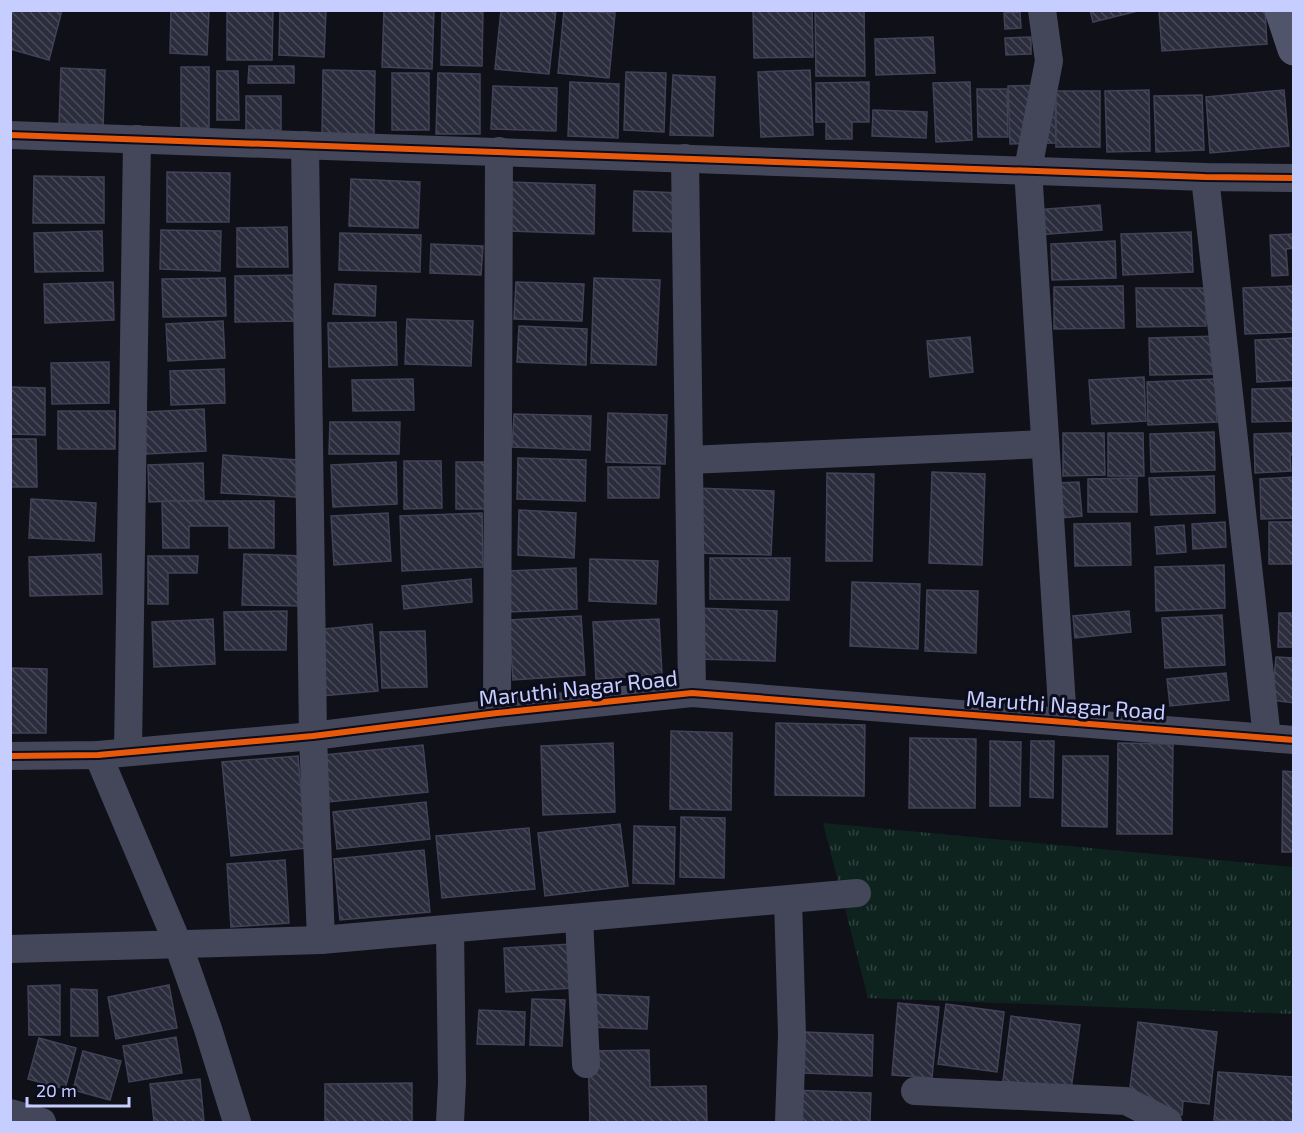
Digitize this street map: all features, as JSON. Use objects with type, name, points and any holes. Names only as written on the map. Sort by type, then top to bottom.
[{"type":"main road","points":[[1281,10],[1293,49]]},
{"type":"street","points":[[1042,10],[1049,61],[1028,169],[1063,722]]},
{"type":"street","points":[[10,135],[1205,177],[1293,178]]},
{"type":"street","points":[[128,753],[137,139]]},
{"type":"street","points":[[305,145],[313,736],[321,940]]},
{"type":"street","points":[[497,713],[500,152]]},
{"type":"street","points":[[685,158],[692,693]]},
{"type":"street","points":[[1205,177],[1280,739]]},
{"type":"street","points":[[689,460],[1045,444]]},
{"type":"street","name":"Maruthi Nagar Road","points":[[10,756],[98,755],[313,736],[497,713],[692,693],[1280,739]]},
{"type":"street","points":[[98,755],[178,944],[237,1122]]},
{"type":"street","points":[[10,949],[321,940],[857,893]]},
{"type":"street","points":[[788,900],[792,1035],[789,1122]]},
{"type":"street","points":[[579,918],[586,1064]]},
{"type":"street","points":[[450,929],[452,1082],[450,1122]]},
{"type":"street","points":[[915,1090],[1126,1101],[1168,1122]]},
{"type":"street","points":[[10,1113],[42,1122]]},
{"type":"green space","points":[[823,823],[1293,867],[1293,1014],[868,998]]},
{"type":"building","points":[[10,10],[62,10],[49,60],[10,49]]},
{"type":"building","points":[[171,10],[209,10],[207,55],[170,53]]},
{"type":"building","points":[[227,10],[273,10],[272,60],[227,60]]},
{"type":"building","points":[[280,10],[326,10],[324,57],[279,55]]},
{"type":"building","points":[[384,10],[434,10],[432,69],[382,67]]},
{"type":"building","points":[[442,10],[483,10],[482,66],[441,65]]},
{"type":"building","points":[[501,10],[556,10],[549,74],[495,69]]},
{"type":"building","points":[[564,10],[615,13],[609,78],[558,73]]},
{"type":"building","points":[[753,10],[812,10],[813,57],[754,58]]},
{"type":"building","points":[[815,10],[864,10],[865,76],[816,76]]},
{"type":"building","points":[[1090,10],[1142,10],[1093,22]]},
{"type":"building","points":[[1265,10],[1267,44],[1162,51],[1159,11]]},
{"type":"building","points":[[1020,12],[1021,28],[1005,29],[1004,13]]},
{"type":"building","points":[[933,37],[935,73],[876,75],[875,39]]},
{"type":"building","points":[[1031,37],[1031,54],[1006,55],[1005,38]]},
{"type":"building","points":[[249,66],[294,66],[294,83],[248,83]]},
{"type":"building","points":[[181,67],[209,67],[209,128],[181,128]]},
{"type":"building","points":[[61,68],[105,70],[103,128],[59,126]]},
{"type":"building","points":[[323,70],[375,71],[374,135],[322,135]]},
{"type":"building","points":[[810,70],[813,135],[761,137],[758,72]]},
{"type":"building","points":[[217,71],[238,71],[239,120],[217,120]]},
{"type":"building","points":[[626,72],[666,73],[664,132],[624,130]]},
{"type":"building","points":[[392,73],[429,73],[429,130],[392,130]]},
{"type":"building","points":[[438,73],[480,74],[480,134],[436,134]]},
{"type":"building","points":[[673,75],[715,77],[713,136],[670,135]]},
{"type":"building","points":[[570,82],[619,84],[618,138],[568,136]]},
{"type":"building","points":[[869,82],[869,122],[852,122],[852,139],[826,139],[826,122],[816,122],[816,83]]},
{"type":"building","points":[[970,82],[972,140],[936,142],[933,83]]},
{"type":"building","points":[[1055,85],[1056,143],[1010,144],[1008,86]]},
{"type":"building","points":[[493,86],[557,88],[556,131],[491,129]]},
{"type":"building","points":[[977,89],[1007,89],[1008,137],[978,137]]},
{"type":"building","points":[[1149,90],[1150,151],[1107,152],[1105,91]]},
{"type":"building","points":[[1284,90],[1289,146],[1210,153],[1206,97]]},
{"type":"building","points":[[1056,91],[1100,91],[1100,147],[1056,147]]},
{"type":"building","points":[[1202,95],[1204,150],[1156,152],[1154,96]]},
{"type":"building","points":[[246,96],[281,96],[281,130],[246,130]]},
{"type":"building","points":[[873,110],[927,112],[926,138],[872,136]]},
{"type":"building","points":[[167,172],[230,173],[229,222],[167,222]]},
{"type":"building","points":[[34,176],[104,177],[104,223],[33,223]]},
{"type":"building","points":[[351,179],[420,182],[418,228],[349,226]]},
{"type":"building","points":[[509,182],[595,185],[594,234],[508,231]]},
{"type":"building","points":[[634,191],[681,193],[680,232],[633,231]]},
{"type":"building","points":[[1100,205],[1102,230],[1036,235],[1034,210]]},
{"type":"building","points":[[287,227],[288,267],[237,267],[237,228]]},
{"type":"building","points":[[161,230],[221,231],[220,271],[160,269]]},
{"type":"building","points":[[102,231],[103,271],[35,272],[34,233]]},
{"type":"building","points":[[1191,232],[1193,272],[1123,275],[1121,234]]},
{"type":"building","points":[[340,233],[421,235],[420,272],[339,270]]},
{"type":"building","points":[[1294,234],[1294,248],[1286,249],[1288,275],[1272,276],[1270,235]]},
{"type":"building","points":[[1115,241],[1116,278],[1052,280],[1051,244]]},
{"type":"building","points":[[431,244],[483,246],[481,275],[430,273]]},
{"type":"building","points":[[303,275],[304,321],[235,322],[235,276]]},
{"type":"building","points":[[225,278],[226,316],[163,317],[162,279]]},
{"type":"building","points":[[594,278],[660,280],[656,365],[591,363]]},
{"type":"building","points":[[113,282],[114,320],[45,323],[44,284]]},
{"type":"building","points":[[516,282],[584,284],[582,321],[514,319]]},
{"type":"building","points":[[335,284],[376,286],[375,316],[333,314]]},
{"type":"building","points":[[1123,286],[1124,328],[1054,329],[1054,287]]},
{"type":"building","points":[[1294,286],[1294,332],[1245,334],[1243,288]]},
{"type":"building","points":[[1136,288],[1206,288],[1206,326],[1137,327]]},
{"type":"building","points":[[407,319],[473,321],[471,366],[405,364]]},
{"type":"building","points":[[223,321],[225,358],[168,361],[166,324]]},
{"type":"building","points":[[396,322],[397,365],[329,367],[328,323]]},
{"type":"building","points":[[519,326],[587,329],[586,365],[517,362]]},
{"type":"building","points":[[1218,336],[1218,374],[1150,375],[1149,338]]},
{"type":"building","points":[[970,337],[973,372],[930,377],[927,341]]},
{"type":"building","points":[[1294,338],[1294,380],[1257,382],[1255,340]]},
{"type":"building","points":[[109,362],[109,403],[52,404],[51,363]]},
{"type":"building","points":[[224,369],[225,403],[171,405],[170,371]]},
{"type":"building","points":[[1144,377],[1146,421],[1092,424],[1089,380]]},
{"type":"building","points":[[413,379],[414,410],[353,411],[352,380]]},
{"type":"building","points":[[1215,379],[1217,422],[1148,425],[1147,382]]},
{"type":"building","points":[[10,387],[45,388],[45,435],[10,434]]},
{"type":"building","points":[[1294,388],[1294,421],[1252,422],[1252,389]]},
{"type":"building","points":[[204,409],[206,451],[146,454],[144,412]]},
{"type":"building","points":[[58,411],[115,411],[115,449],[58,449]]},
{"type":"building","points":[[608,413],[667,415],[665,464],[606,462]]},
{"type":"building","points":[[514,414],[591,416],[590,450],[512,447]]},
{"type":"building","points":[[330,422],[400,422],[399,454],[329,454]]},
{"type":"building","points":[[1214,432],[1215,470],[1151,472],[1150,434]]},
{"type":"building","points":[[1063,433],[1104,433],[1105,475],[1063,476]]},
{"type":"building","points":[[1108,433],[1143,433],[1144,476],[1108,476]]},
{"type":"building","points":[[1294,433],[1294,455],[1290,455],[1291,471],[1255,473],[1254,434]]},
{"type":"building","points":[[10,439],[36,439],[37,487],[10,487]]},
{"type":"building","points":[[223,455],[298,460],[296,497],[221,493]]},
{"type":"building","points":[[518,458],[586,460],[585,501],[517,499]]},
{"type":"building","points":[[404,461],[441,461],[442,508],[404,509]]},
{"type":"building","points":[[396,462],[397,504],[333,507],[331,465]]},
{"type":"building","points":[[456,462],[492,462],[491,509],[456,509]]},
{"type":"building","points":[[203,463],[204,500],[149,502],[148,465]]},
{"type":"building","points":[[608,467],[660,467],[659,498],[608,498]]},
{"type":"building","points":[[932,472],[985,474],[982,565],[929,563]]},
{"type":"building","points":[[827,473],[874,474],[872,561],[826,561]]},
{"type":"building","points":[[1214,476],[1215,513],[1151,515],[1149,478]]},
{"type":"building","points":[[1294,477],[1294,518],[1261,519],[1260,479]]},
{"type":"building","points":[[1137,478],[1137,512],[1088,512],[1088,479]]},
{"type":"building","points":[[1079,482],[1082,516],[1061,518],[1058,483]]},
{"type":"building","points":[[695,488],[774,491],[771,555],[693,553]]},
{"type":"building","points":[[31,499],[96,503],[94,541],[29,538]]},
{"type":"building","points":[[162,501],[274,501],[274,548],[229,548],[229,526],[189,526],[189,548],[163,548]]},
{"type":"building","points":[[519,510],[576,513],[574,558],[518,555]]},
{"type":"building","points":[[388,513],[391,561],[334,565],[331,516]]},
{"type":"building","points":[[482,513],[483,567],[402,571],[400,516]]},
{"type":"building","points":[[1225,522],[1226,547],[1193,549],[1192,524]]},
{"type":"building","points":[[1269,522],[1294,522],[1294,564],[1269,564]]},
{"type":"building","points":[[1130,523],[1131,565],[1075,566],[1074,524]]},
{"type":"building","points":[[1184,525],[1186,552],[1157,554],[1155,527]]},
{"type":"building","points":[[101,554],[102,594],[30,596],[29,557]]},
{"type":"building","points":[[244,554],[305,556],[304,606],[242,605]]},
{"type":"building","points":[[148,556],[198,556],[197,573],[168,573],[168,604],[148,604]]},
{"type":"building","points":[[710,558],[790,558],[789,600],[710,599]]},
{"type":"building","points":[[590,559],[658,561],[656,604],[589,601]]},
{"type":"building","points":[[1224,565],[1225,608],[1156,611],[1155,567]]},
{"type":"building","points":[[576,568],[577,609],[509,612],[508,571]]},
{"type":"building","points":[[471,579],[472,602],[404,609],[402,586]]},
{"type":"building","points":[[852,582],[920,584],[918,649],[850,646]]},
{"type":"building","points":[[927,590],[978,591],[976,653],[925,651]]},
{"type":"building","points":[[697,608],[777,611],[775,661],[695,659]]},
{"type":"building","points":[[287,611],[286,650],[225,650],[224,612]]},
{"type":"building","points":[[1129,611],[1131,632],[1075,638],[1073,616]]},
{"type":"building","points":[[1279,613],[1294,613],[1294,647],[1278,647]]},
{"type":"building","points":[[1222,615],[1225,665],[1165,668],[1162,618]]},
{"type":"building","points":[[581,616],[585,675],[513,680],[509,620]]},
{"type":"building","points":[[213,619],[215,664],[154,667],[152,622]]},
{"type":"building","points":[[659,619],[662,675],[596,679],[593,622]]},
{"type":"building","points":[[372,624],[378,691],[321,696],[315,630]]},
{"type":"building","points":[[425,631],[427,687],[382,688],[380,632]]},
{"type":"building","points":[[1276,657],[1294,658],[1294,703],[1272,700]]},
{"type":"building","points":[[10,668],[47,669],[46,733],[10,733]]},
{"type":"building","points":[[1226,673],[1229,700],[1170,706],[1167,679]]},
{"type":"building","points":[[776,723],[865,725],[864,796],[775,795]]},
{"type":"building","points":[[671,731],[732,733],[731,810],[670,809]]},
{"type":"building","points":[[910,738],[976,739],[975,808],[909,808]]},
{"type":"building","points":[[990,741],[1021,742],[1020,806],[990,806]]},
{"type":"building","points":[[1031,741],[1054,741],[1053,798],[1030,797]]},
{"type":"building","points":[[613,743],[615,812],[543,815],[541,746]]},
{"type":"building","points":[[1118,743],[1173,744],[1172,834],[1117,834]]},
{"type":"building","points":[[423,745],[428,792],[328,802],[324,755]]},
{"type":"building","points":[[298,756],[306,848],[231,856],[222,762]]},
{"type":"building","points":[[1063,756],[1108,756],[1107,827],[1062,826]]},
{"type":"building","points":[[1283,771],[1294,772],[1294,852],[1282,852]]},
{"type":"building","points":[[426,802],[430,839],[337,849],[333,812]]},
{"type":"building","points":[[681,817],[725,818],[724,878],[680,877]]},
{"type":"building","points":[[620,824],[628,886],[545,896],[538,833]]},
{"type":"building","points":[[634,826],[675,827],[674,884],[633,883]]},
{"type":"building","points":[[529,828],[535,889],[442,898],[436,836]]},
{"type":"building","points":[[424,850],[430,912],[340,920],[334,859]]},
{"type":"building","points":[[285,860],[289,923],[231,927],[227,864]]},
{"type":"building","points":[[572,944],[574,988],[506,992],[504,948]]},
{"type":"building","points":[[60,985],[60,1035],[29,1035],[28,986]]},
{"type":"building","points":[[169,985],[177,1028],[116,1039],[108,997]]},
{"type":"building","points":[[71,989],[97,990],[98,1036],[71,1036]]},
{"type":"building","points":[[590,994],[649,997],[647,1029],[588,1027]]},
{"type":"building","points":[[532,999],[565,1000],[562,1046],[530,1045]]},
{"type":"building","points":[[898,1003],[939,1007],[932,1078],[892,1075]]},
{"type":"building","points":[[946,1004],[1004,1012],[997,1072],[938,1064]]},
{"type":"building","points":[[479,1010],[525,1012],[524,1045],[477,1044]]},
{"type":"building","points":[[1011,1016],[1080,1025],[1071,1090],[1003,1081]]},
{"type":"building","points":[[1138,1022],[1217,1032],[1209,1104],[1183,1101],[1182,1115],[1149,1111],[1151,1097],[1129,1095]]},
{"type":"building","points":[[805,1032],[873,1035],[872,1076],[804,1073]]},
{"type":"building","points":[[176,1037],[182,1073],[129,1082],[123,1046]]},
{"type":"building","points":[[39,1038],[76,1048],[65,1089],[28,1079]]},
{"type":"building","points":[[649,1050],[650,1087],[706,1086],[707,1122],[590,1122],[588,1051]]},
{"type":"building","points":[[83,1051],[121,1061],[110,1100],[73,1090]]},
{"type":"building","points":[[1218,1072],[1294,1077],[1294,1122],[1214,1120]]},
{"type":"building","points":[[200,1079],[204,1122],[154,1122],[150,1084]]},
{"type":"building","points":[[412,1083],[412,1122],[325,1122],[325,1084]]},
{"type":"building","points":[[792,1090],[871,1093],[870,1122],[790,1122]]},
{"type":"cycle path","points":[[10,135],[1205,177],[1294,178]]},
{"type":"cycle path","points":[[10,756],[98,755],[313,736],[497,713],[692,693],[1294,740]]}]
